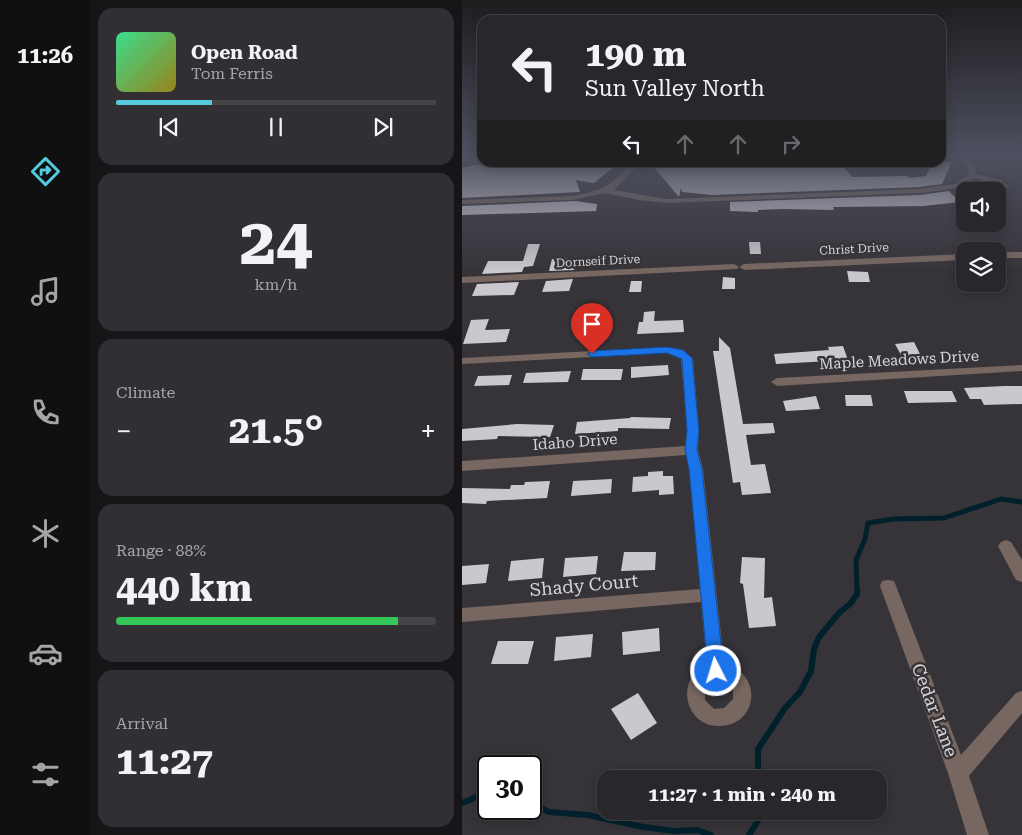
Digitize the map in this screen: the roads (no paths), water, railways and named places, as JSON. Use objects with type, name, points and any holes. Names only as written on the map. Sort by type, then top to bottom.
[{"type":"street","points":[[462,202],[572,198],[592,196],[600,193]]},
{"type":"street","points":[[619,193],[639,198],[666,200],[852,193]]},
{"type":"street","points":[[1006,255],[1022,254]]},
{"type":"street","name":"Christ Drive","points":[[739,267],[956,257]]},
{"type":"street","name":"Dornseif Drive","points":[[462,280],[739,267]]},
{"type":"street","points":[[462,361],[667,350],[679,353],[687,358],[693,431],[691,450],[696,469],[716,671]]},
{"type":"street","name":"Maple Meadows Drive","points":[[777,382],[1022,368]]},
{"type":"street","name":"Idaho Drive","points":[[462,466],[691,450]]},
{"type":"street","points":[[1006,546],[1022,576]]},
{"type":"street","name":"Cedar Lane","points":[[888,586],[958,772],[978,835]]},
{"type":"street","name":"Shady Court","points":[[462,615],[709,595]]},
{"type":"street","points":[[958,772],[1022,699]]},
{"type":"waterway","points":[[857,591],[856,560],[865,539],[868,523],[893,519],[944,518],[1001,499],[1022,502]]},
{"type":"waterway","points":[[758,770],[758,749],[785,708],[800,692],[811,671],[814,649],[819,637],[839,613],[851,603],[857,591]]},
{"type":"waterway","points":[[462,803],[477,797]]},
{"type":"waterway","points":[[542,808],[549,812],[588,815],[643,827],[675,831],[698,830],[711,835]]},
{"type":"waterway","points":[[749,835],[758,820]]}]
